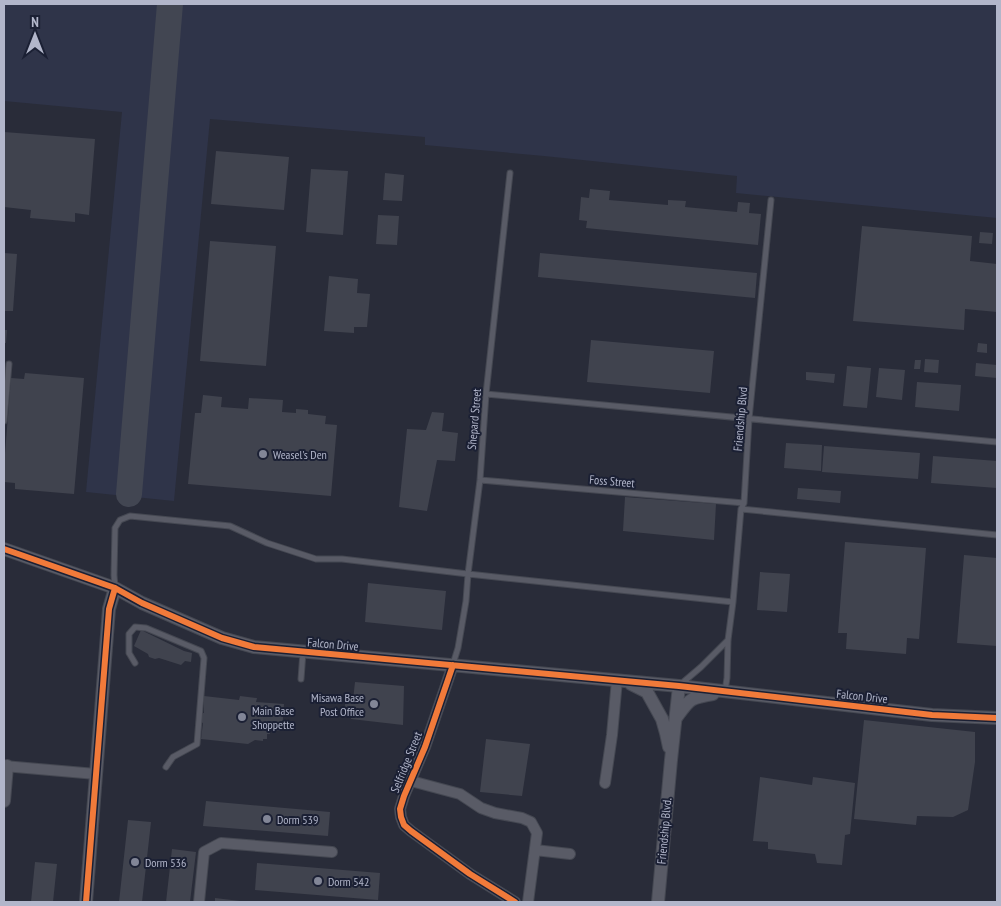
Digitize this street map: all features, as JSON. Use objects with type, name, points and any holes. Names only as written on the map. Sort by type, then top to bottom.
[{"type":"street","name":"Falcon Drive","points":[[4,548],[115,588],[142,603],[222,638],[254,647],[679,686],[932,715],[997,718]]},
{"type":"street","points":[[86,902],[109,609],[115,588]]},
{"type":"street","name":"Selfridge Street","points":[[453,664],[425,746],[404,796],[400,809],[401,817],[404,825],[411,831],[470,874],[515,902]]},
{"type":"street","points":[[605,783],[621,681]]},
{"type":"street","name":"Friendship Blvd.","points":[[621,681],[647,692],[662,719],[670,760]]},
{"type":"street","name":"Friendship Blvd.","points":[[658,902],[670,760],[679,686]]},
{"type":"street","points":[[676,718],[690,700],[699,696],[725,692]]},
{"type":"street","points":[[4,801],[5,766],[96,774]]},
{"type":"street","points":[[411,781],[460,794],[480,808],[531,822],[537,833],[528,902]]},
{"type":"street","points":[[199,902],[204,852],[221,843],[332,852]]},
{"type":"street","points":[[535,850],[570,854]]},
{"type":"lane","name":"Shepard Street","points":[[453,664],[458,648],[466,601],[480,480],[486,394],[510,173]]},
{"type":"lane","name":"Friendship Blvd","points":[[725,692],[728,640],[744,503],[749,419],[771,200]]},
{"type":"lane","points":[[4,421],[9,364]]},
{"type":"lane","points":[[486,394],[997,442]]},
{"type":"lane","name":"Foss Street","points":[[480,480],[744,503]]},
{"type":"lane","points":[[742,509],[997,535]]},
{"type":"lane","points":[[115,588],[115,528],[120,520],[130,516],[230,526],[267,543],[316,558],[342,559],[733,602]]},
{"type":"lane","points":[[135,663],[128,653],[129,634],[136,627],[146,628],[201,651],[204,658],[197,744],[173,757],[166,767]]},
{"type":"lane","points":[[679,686],[728,640]]},
{"type":"lane","points":[[301,679],[302,652]]},
{"type":"shaded area","points":[[4,4],[997,4],[997,218],[736,193],[737,176],[425,145],[425,137],[210,119],[174,501],[86,492],[122,112],[4,101]]},
{"type":"building","points":[[4,132],[95,139],[89,215],[75,213],[75,222],[30,218],[31,210],[4,207]]},
{"type":"building","points":[[216,151],[289,157],[284,210],[211,204]]},
{"type":"building","points":[[311,169],[348,171],[343,235],[306,232]]},
{"type":"building","points":[[385,173],[404,175],[402,201],[383,200]]},
{"type":"building","points":[[590,189],[610,191],[609,200],[668,205],[668,200],[686,201],[685,207],[737,212],[738,202],[750,203],[749,213],[761,214],[758,245],[586,228],[587,221],[579,220],[581,197],[589,198]]},
{"type":"building","points":[[378,215],[399,216],[397,245],[376,244]]},
{"type":"building","points":[[862,226],[972,236],[970,261],[997,264],[997,312],[965,309],[964,330],[853,321]]},
{"type":"building","points":[[980,232],[993,233],[992,244],[979,243]]},
{"type":"building","points":[[210,241],[276,246],[266,366],[200,361]]},
{"type":"building","points":[[4,253],[17,254],[13,311],[4,311]]},
{"type":"building","points":[[540,253],[757,273],[755,298],[538,277]]},
{"type":"building","points":[[329,276],[358,279],[357,293],[370,294],[367,327],[354,327],[354,333],[324,331]]},
{"type":"building","points":[[4,330],[7,330],[6,343],[4,343]]},
{"type":"building","points":[[591,340],[714,351],[710,393],[587,382]]},
{"type":"building","points":[[978,343],[987,344],[987,353],[977,352]]},
{"type":"building","points":[[925,359],[939,360],[938,373],[924,372]]},
{"type":"building","points":[[915,360],[921,360],[920,369],[914,369]]},
{"type":"building","points":[[976,363],[997,365],[997,378],[975,376]]},
{"type":"building","points":[[847,366],[871,368],[867,408],[843,406]]},
{"type":"building","points":[[879,368],[905,370],[902,400],[876,397]]},
{"type":"building","points":[[806,372],[835,374],[834,383],[806,380]]},
{"type":"building","points":[[25,373],[84,378],[74,494],[15,489],[15,483],[4,482],[11,378],[24,379]]},
{"type":"building","points":[[917,382],[961,385],[959,411],[915,407]]},
{"type":"building","name":"Weasel's Den","points":[[203,395],[222,397],[221,407],[248,409],[249,398],[283,400],[282,412],[296,413],[296,409],[308,410],[308,414],[326,416],[325,424],[337,425],[331,496],[188,484],[195,413],[201,413]]},
{"type":"building","points":[[432,412],[444,413],[442,431],[458,433],[455,461],[437,460],[427,511],[399,507],[407,429],[426,430]]},
{"type":"building","points":[[786,443],[822,445],[821,471],[784,468]]},
{"type":"building","points":[[824,446],[920,453],[918,479],[822,472]]},
{"type":"building","points":[[933,456],[997,461],[997,488],[931,483]]},
{"type":"building","points":[[798,488],[841,491],[840,503],[797,499]]},
{"type":"building","points":[[625,497],[716,504],[714,540],[623,531]]},
{"type":"building","points":[[845,542],[926,548],[919,639],[907,638],[906,654],[846,649],[847,633],[838,633]]},
{"type":"building","points":[[964,555],[997,558],[997,646],[957,643]]},
{"type":"building","points":[[760,572],[790,574],[787,612],[757,610]]},
{"type":"building","points":[[368,583],[446,591],[442,630],[365,622]]},
{"type":"building","points":[[141,630],[192,653],[191,662],[185,661],[181,665],[149,657],[148,654],[134,646]]},
{"type":"building","name":"Misawa Base Post Office","points":[[355,682],[404,686],[403,725],[351,719],[352,708],[345,708],[345,699],[353,700]]},
{"type":"building","name":"Main Base Shoppette","points":[[204,696],[239,700],[240,696],[257,698],[256,702],[284,704],[282,731],[269,730],[270,734],[267,734],[267,739],[263,739],[263,741],[255,740],[248,744],[201,739],[203,723],[201,722],[201,713],[204,713]]},
{"type":"building","points":[[864,720],[975,732],[975,762],[968,810],[953,817],[917,816],[916,825],[854,819]]},
{"type":"building","points":[[486,739],[530,744],[522,796],[480,792]]},
{"type":"building","points":[[760,777],[812,785],[813,777],[855,783],[850,834],[845,835],[842,865],[817,863],[815,854],[768,849],[768,842],[753,841]]},
{"type":"building","name":"Dorm 539","points":[[206,801],[330,812],[328,836],[203,826]]},
{"type":"building","name":"Dorm 536","points":[[128,820],[151,822],[142,902],[119,902]]},
{"type":"building","points":[[172,849],[196,852],[190,902],[166,902]]},
{"type":"building","points":[[35,862],[57,864],[53,902],[31,902]]},
{"type":"building","name":"Dorm 542","points":[[257,863],[380,873],[378,900],[255,890]]},
{"type":"building","points":[[215,898],[240,901],[240,902],[215,902]]},
{"type":"taxiway","points":[[129,494],[170,4]]},
{"type":"cycle path","points":[[4,549],[115,588],[142,603],[222,638],[254,647],[679,686],[932,715],[997,718]]},
{"type":"cycle path","points":[[86,902],[109,609],[115,588]]},
{"type":"cycle path","points":[[453,665],[425,747],[404,796],[400,809],[401,817],[404,825],[411,831],[470,874],[515,902]]},
{"type":"place","name":"Weasel's Den","points":[[263,454]]},
{"type":"place","name":"Misawa Base Post Office","points":[[374,704]]},
{"type":"place","name":"Main Base Shoppette","points":[[242,717]]},
{"type":"place","name":"Dorm 539","points":[[267,819]]},
{"type":"place","name":"Dorm 536","points":[[135,862]]},
{"type":"place","name":"Dorm 542","points":[[318,881]]}]
